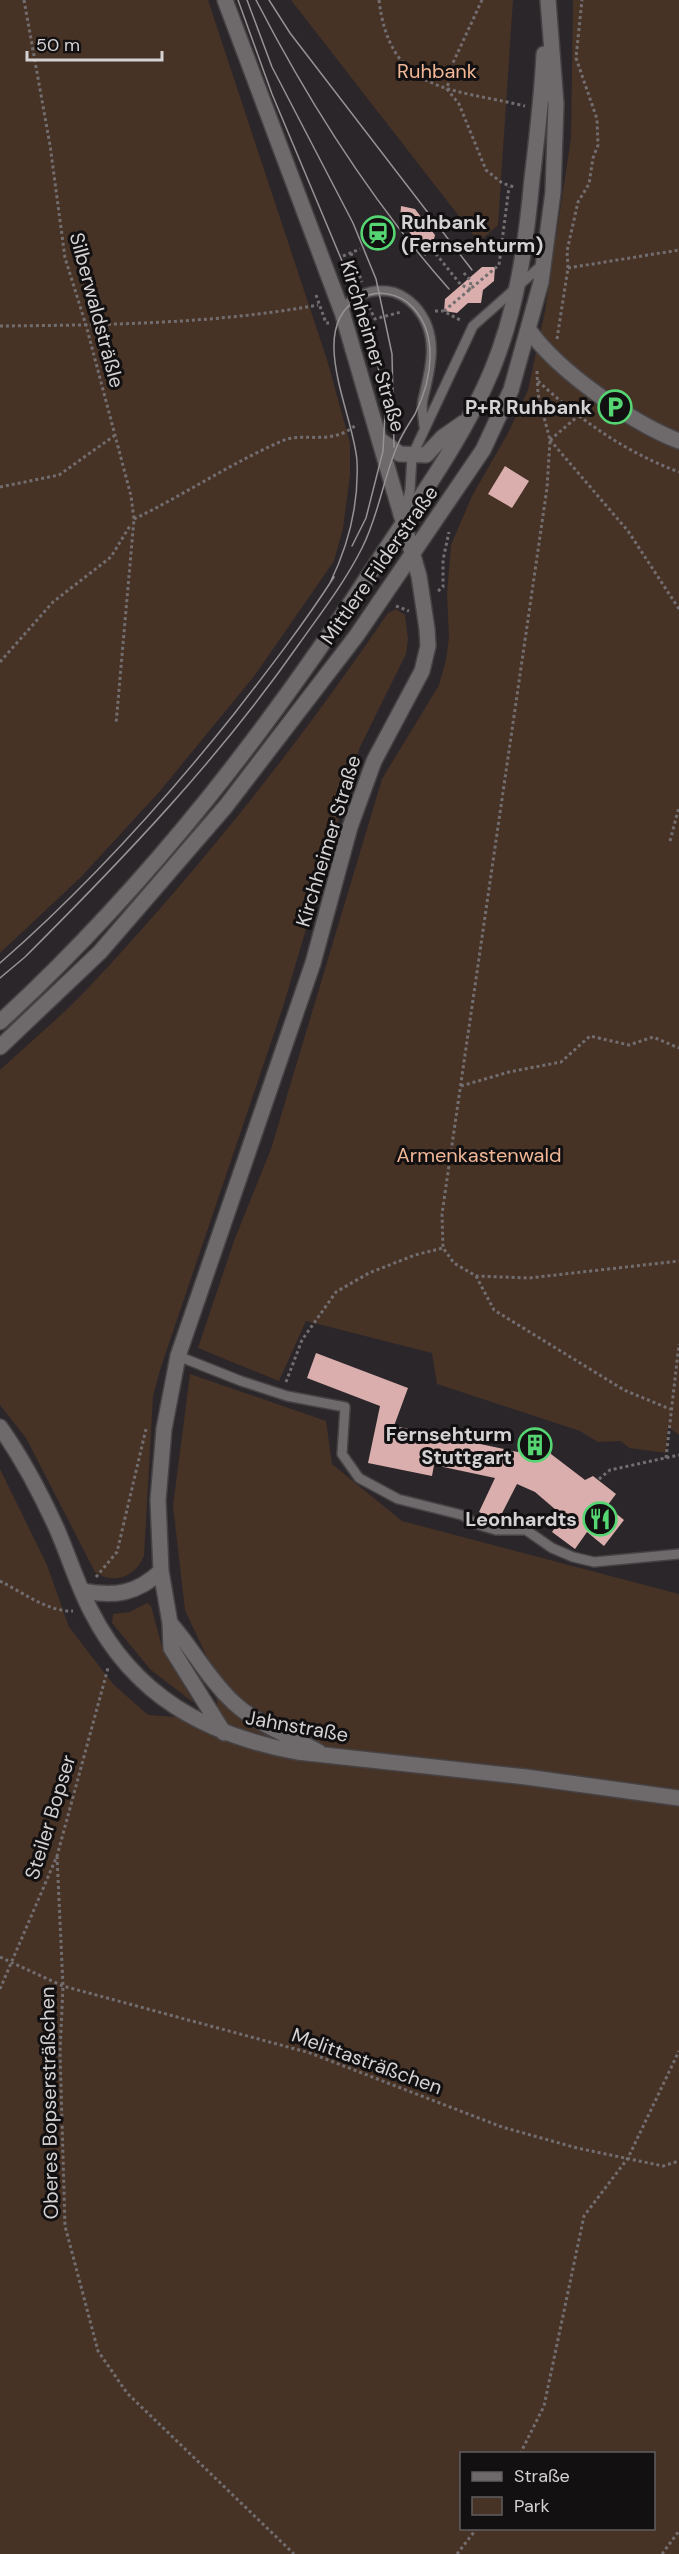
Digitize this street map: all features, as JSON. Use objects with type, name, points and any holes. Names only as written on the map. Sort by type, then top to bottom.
[{"type":"main road","name":"Kirchheimer Straße","points":[[224,1733],[171,1648],[170,1623],[160,1571],[158,1500],[164,1429],[178,1356],[313,963],[354,816],[374,761],[422,670],[428,646],[426,613],[419,576],[410,554],[380,440],[341,310],[225,0]]},
{"type":"main road","name":"Mittlere Filderstraße","points":[[0,1022],[82,942],[213,795],[280,707],[402,525],[468,420],[493,368],[518,285],[541,110],[547,0]]},
{"type":"main road","name":"Mittlere Filderstraße","points":[[0,1047],[100,952],[226,807],[357,635],[483,450],[511,390],[530,330],[543,264],[553,192],[556,104],[547,0]]},
{"type":"main road","points":[[518,285],[530,330],[551,357],[617,406],[679,441]]},
{"type":"main road","points":[[380,440],[400,454],[426,455],[443,437],[468,420]]},
{"type":"main road","name":"Jahnstraße","points":[[0,1427],[32,1477],[90,1610],[113,1648],[137,1677],[177,1709],[224,1733],[263,1746],[526,1777],[679,1798]]},
{"type":"main road","points":[[83,1591],[118,1594],[136,1590],[160,1571]]},
{"type":"main road","name":"Kirchheimer Straße","points":[[170,1623],[186,1641],[214,1683],[236,1704],[255,1718],[322,1754]]},
{"type":"lane","points":[[402,525],[410,490],[412,456],[472,326],[543,264]]},
{"type":"lane","points":[[341,310],[357,297],[379,291],[396,292],[418,310],[428,327],[432,352],[429,382],[422,401],[424,429]]},
{"type":"lane","points":[[178,1356],[281,1394],[345,1407],[342,1454],[359,1478],[398,1499],[462,1515],[476,1524],[496,1530],[526,1530],[552,1548],[573,1557],[594,1562],[679,1554]]},
{"type":"path","name":"Silberwaldsträßle","points":[[24,0],[50,145],[65,258],[86,325],[131,496],[134,519],[116,724]]},
{"type":"path","points":[[379,0],[387,40],[407,70],[426,82],[541,110]]},
{"type":"path","points":[[363,311],[371,306],[375,319],[418,310],[444,311],[499,265],[509,187],[486,170],[459,104],[447,88],[452,65],[482,0]]},
{"type":"path","points":[[551,357],[556,346],[568,268],[567,251],[578,202],[589,184],[593,158],[598,145],[597,119],[576,58],[582,0]]},
{"type":"path","points":[[424,255],[443,241]]},
{"type":"path","points":[[343,256],[360,249]]},
{"type":"path","points":[[432,249],[461,285],[470,289]]},
{"type":"path","points":[[568,268],[679,250]]},
{"type":"path","points":[[351,253],[362,282]]},
{"type":"path","points":[[463,272],[471,281],[470,289]]},
{"type":"path","points":[[0,326],[86,325],[241,315],[319,305]]},
{"type":"path","points":[[537,371],[538,394],[550,440],[547,488],[442,1214],[443,1248],[454,1263],[476,1276],[529,1278],[679,1261]]},
{"type":"path","points":[[538,381],[577,417],[620,444],[679,472]]},
{"type":"path","points":[[0,662],[53,602],[111,557],[134,519],[285,439],[323,439],[352,429],[370,412]]},
{"type":"path","points":[[550,440],[577,417]]},
{"type":"path","points":[[0,487],[59,475],[114,436]]},
{"type":"path","points":[[550,440],[628,531],[679,609]]},
{"type":"path","points":[[670,841],[679,807]]},
{"type":"path","points":[[460,1086],[509,1072],[561,1062],[590,1036],[629,1045],[653,1037],[679,1048]]},
{"type":"path","points":[[281,1394],[302,1340],[336,1292],[378,1269],[415,1255],[443,1248]]},
{"type":"path","points":[[476,1276],[494,1310],[624,1390],[670,1409]]},
{"type":"path","points":[[666,1458],[679,1344]]},
{"type":"path","points":[[83,1591],[117,1552],[148,1421]]},
{"type":"path","points":[[599,1479],[610,1470],[679,1455]]},
{"type":"path","points":[[0,1581],[65,1611],[90,1610]]},
{"type":"path","name":"Steiler Bopser","points":[[0,1989],[57,1856],[113,1648]]},
{"type":"path","name":"Oberes Bopsersträßchen","points":[[57,1856],[63,1986],[60,2052],[65,2226],[98,2351],[127,2393],[294,2554]]},
{"type":"path","name":"Melittasträßchen","points":[[0,1957],[63,1986],[310,2053],[502,2127],[663,2166],[679,2161]]},
{"type":"path","points":[[521,2452],[544,2406],[584,2216],[628,2158],[679,2051]]},
{"type":"path","points":[[457,2554],[476,2530]]},
{"type":"path","points":[[662,2554],[679,2531]]},
{"type":"green space","points":[[0,0],[208,0],[328,363],[350,443],[350,475],[343,528],[334,561],[255,675],[160,791],[81,877],[0,953]]},
{"type":"green space","name":"Ruhbank","points":[[291,0],[513,0],[498,225],[479,242]]},
{"type":"green space","name":"Armenkastenwald","points":[[573,0],[679,0],[679,1435],[668,1427],[666,1453],[629,1448],[621,1441],[598,1442],[580,1431],[437,1384],[432,1353],[306,1321],[279,1381],[198,1348],[234,1241],[271,1149],[382,779],[439,685],[449,637],[447,594],[451,545],[472,496],[508,433],[528,390],[545,311],[571,138]]},
{"type":"green space","points":[[396,609],[405,615],[408,639],[406,654],[360,747],[283,1007],[153,1396],[144,1556],[130,1574],[116,1578],[102,1576],[95,1572],[26,1438],[0,1405],[0,1070],[79,997],[170,897],[283,758],[388,613]]},
{"type":"green space","points":[[190,1374],[326,1421],[332,1464],[402,1521],[679,1594],[679,2554],[0,2554],[0,1469],[47,1565],[69,1627],[113,1684],[148,1715],[220,1720],[211,1666],[185,1610],[173,1506]]},
{"type":"green space","points":[[147,1603],[151,1606],[162,1647],[194,1703],[151,1670],[112,1623],[113,1614],[130,1612]]},
{"type":"building","points":[[401,206],[415,209],[435,235],[432,247],[420,246],[400,220]]},
{"type":"building","points":[[482,267],[495,267],[494,281],[483,290],[481,303],[468,303],[457,313],[444,311],[445,299]]},
{"type":"building","points":[[505,466],[529,481],[512,508],[488,494]]},
{"type":"building","points":[[316,1353],[408,1388],[394,1426],[518,1452],[525,1435],[534,1431],[543,1433],[549,1440],[551,1454],[585,1480],[593,1476],[616,1494],[607,1506],[624,1520],[604,1546],[587,1532],[575,1549],[552,1532],[563,1516],[535,1492],[517,1484],[498,1521],[479,1512],[495,1478],[434,1465],[432,1476],[368,1463],[380,1406],[307,1378]]},
{"type":"tram line","points":[[238,0],[272,94],[363,311],[377,359],[385,413],[383,451],[366,518],[352,546]]},
{"type":"tram line","points":[[247,0],[272,67],[353,223],[376,279],[392,354],[394,447]]},
{"type":"tram line","points":[[256,0],[320,114],[343,150],[394,222],[449,289]]},
{"type":"tram line","points":[[269,0],[290,33],[472,270]]},
{"type":"tram line","points":[[0,978],[25,957],[98,883],[203,768],[268,686],[355,561],[373,523],[398,444],[421,401],[429,371],[429,341],[418,313],[401,298],[389,294],[370,295],[358,299],[343,312],[335,330],[334,351],[337,374],[354,442],[357,477],[351,524],[343,554],[330,583]]},
{"type":"tram line","points":[[0,963],[93,875],[180,780],[273,664],[334,577]]},
{"type":"place","name":"Ruhbank (Fernsehturm)","points":[[378,233]]},
{"type":"place","name":"P+R Ruhbank","points":[[615,407]]},
{"type":"place","name":"Fernsehturm Stuttgart","points":[[535,1445]]},
{"type":"place","name":"Leonhardts","points":[[600,1519]]}]
